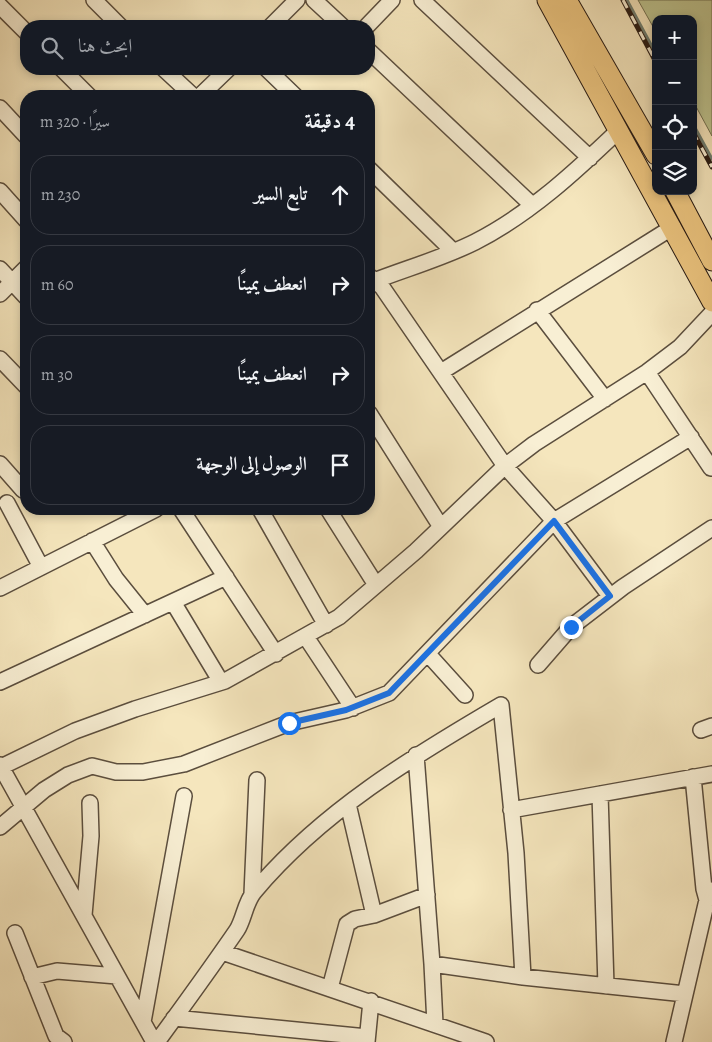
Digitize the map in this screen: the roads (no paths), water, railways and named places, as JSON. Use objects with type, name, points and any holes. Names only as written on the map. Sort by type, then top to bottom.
[{"type":"main road","points":[[547,0],[569,23],[653,150]]},
{"type":"main road","points":[[567,0],[569,23],[619,130],[712,302]]},
{"type":"main road","points":[[677,195],[712,261]]},
{"type":"street","points":[[94,0],[114,20]]},
{"type":"street","points":[[277,20],[297,0]]},
{"type":"street","points":[[314,0],[336,20]]},
{"type":"street","points":[[374,20],[392,0]]},
{"type":"street","points":[[422,0],[590,158]]},
{"type":"street","points":[[0,6],[20,26]]},
{"type":"street","points":[[375,57],[532,205]]},
{"type":"street","points":[[68,75],[83,90]]},
{"type":"street","points":[[170,75],[187,90]]},
{"type":"street","points":[[206,90],[222,75]]},
{"type":"street","points":[[272,75],[289,90]]},
{"type":"street","points":[[0,108],[20,130]]},
{"type":"street","points":[[375,279],[420,266],[508,224],[590,158],[619,130]]},
{"type":"street","points":[[375,175],[453,251]]},
{"type":"street","points":[[0,191],[20,213]]},
{"type":"street","points":[[441,372],[672,227]]},
{"type":"street","points":[[0,269],[20,291]]},
{"type":"street","points":[[0,294],[20,274]]},
{"type":"street","points":[[375,283],[382,287],[505,466],[526,487],[554,521],[610,596]]},
{"type":"street","points":[[537,310],[605,399]]},
{"type":"street","points":[[257,780],[252,894],[238,928],[156,1042],[117,976],[1,766],[75,731],[135,709],[221,682],[276,654],[339,617],[441,527],[505,466],[534,444],[647,372],[680,347],[712,313]]},
{"type":"street","points":[[0,359],[20,380]]},
{"type":"street","points":[[647,372],[711,468]]},
{"type":"street","points":[[375,422],[441,527]]},
{"type":"street","points":[[0,827],[44,790],[68,775],[92,766],[116,772],[143,772],[176,765],[289,723],[353,708],[389,693],[554,521],[691,437]]},
{"type":"street","points":[[0,464],[20,484]]},
{"type":"street","points":[[20,493],[4,507],[41,567]]},
{"type":"street","points":[[0,588],[144,515]]},
{"type":"street","points":[[186,515],[276,654]]},
{"type":"street","points":[[263,515],[326,625]]},
{"type":"street","points":[[332,515],[376,585]]},
{"type":"street","points":[[538,665],[571,627],[610,596],[712,528]]},
{"type":"street","points":[[92,541],[116,579],[145,615]]},
{"type":"street","points":[[0,682],[226,577]]},
{"type":"street","points":[[173,602],[221,682]]},
{"type":"street","points":[[306,637],[353,708]]},
{"type":"street","points":[[428,654],[465,695]]},
{"type":"street","points":[[252,894],[298,847],[348,804],[416,755],[501,705],[512,810],[523,977]]},
{"type":"street","points":[[416,755],[435,1024]]},
{"type":"street","points":[[512,810],[712,774]]},
{"type":"street","points":[[674,1042],[685,994],[705,937],[710,895],[704,889],[693,777]]},
{"type":"street","points":[[600,794],[606,986]]},
{"type":"street","points":[[143,1022],[184,796]]},
{"type":"street","points":[[84,916],[91,836],[90,804]]},
{"type":"street","points":[[348,804],[374,916]]},
{"type":"street","points":[[330,988],[347,924],[355,919],[374,916],[427,895]]},
{"type":"street","points":[[15,933],[56,1036],[64,1042]]},
{"type":"street","points":[[222,952],[371,1001],[486,1042]]},
{"type":"street","points":[[432,964],[523,977],[685,994]]},
{"type":"street","points":[[32,977],[57,971],[117,976]]},
{"type":"street","points":[[174,1018],[367,1039],[371,1001]]},
{"type":"waterway","points":[[627,0],[652,47]]},
{"type":"waterway","points":[[697,131],[712,159]]},
{"type":"railway","points":[[623,0],[655,60]]},
{"type":"railway","points":[[697,139],[712,167]]}]
